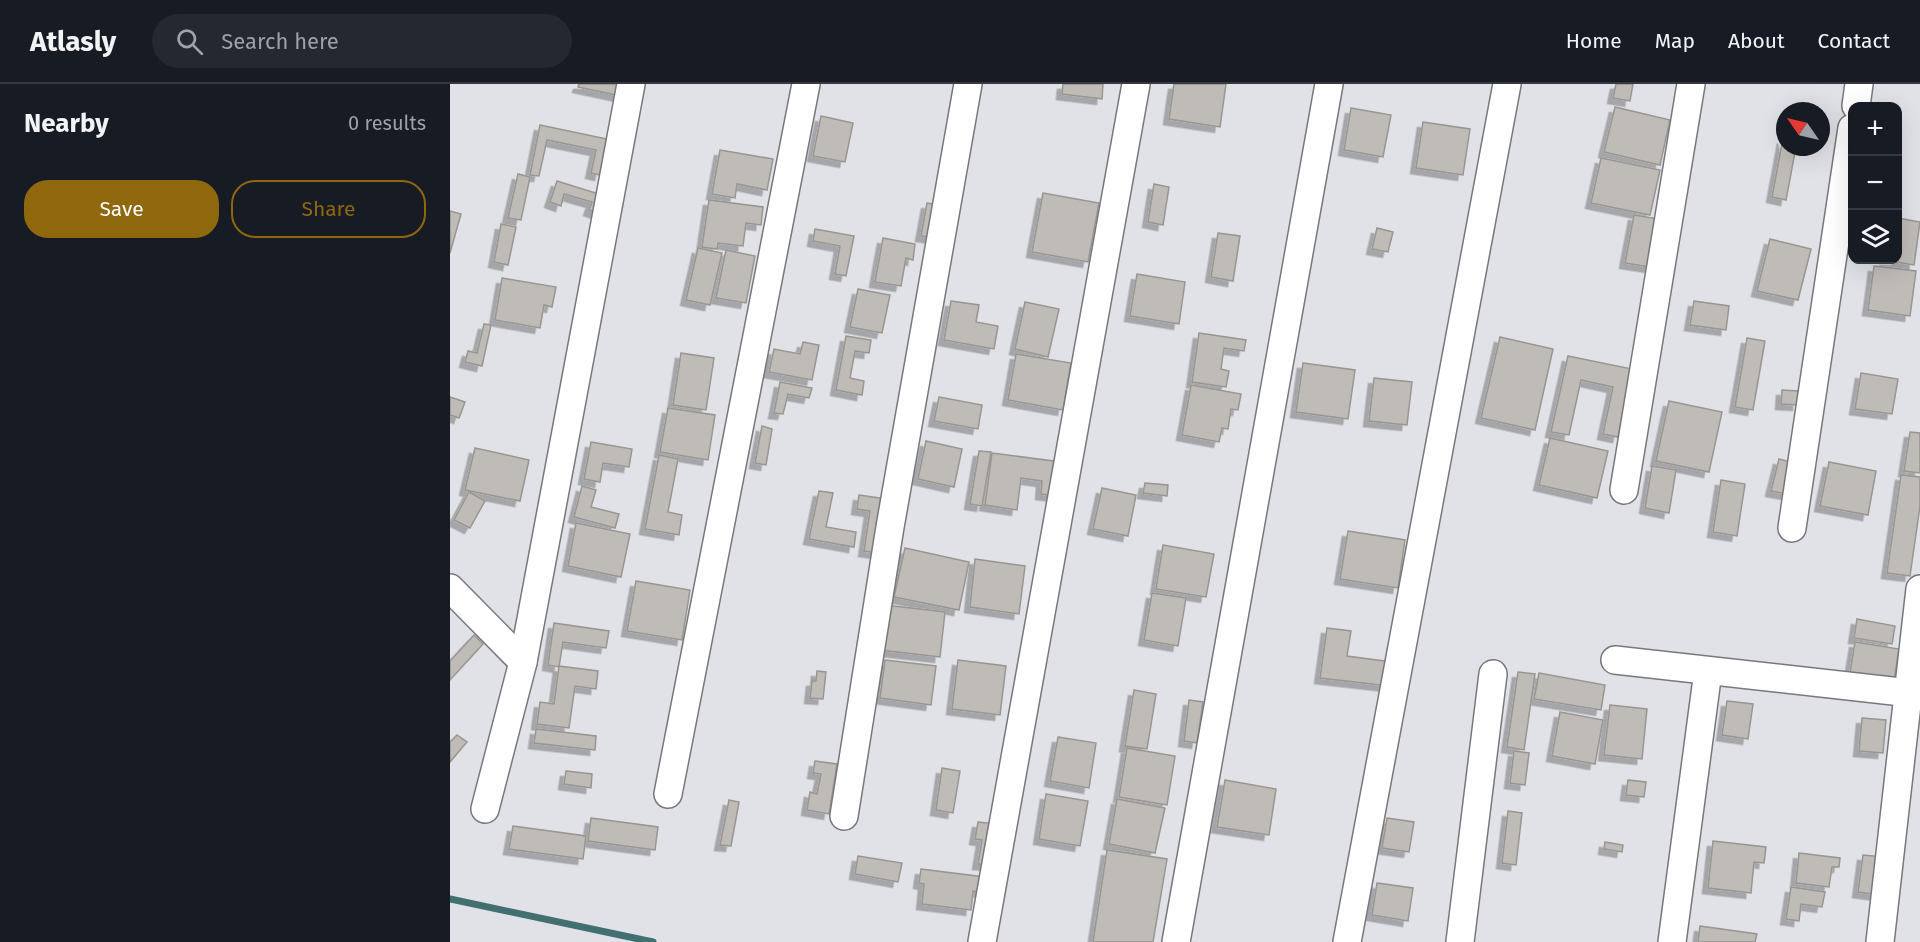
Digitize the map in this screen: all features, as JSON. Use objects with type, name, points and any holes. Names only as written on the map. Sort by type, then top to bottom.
[{"type":"street","points":[[485,809],[523,662],[631,84]]},
{"type":"street","points":[[668,794],[806,84]]},
{"type":"street","points":[[844,816],[890,527],[968,84]]},
{"type":"street","points":[[982,942],[1136,84]]},
{"type":"street","points":[[1176,942],[1329,84]]},
{"type":"street","points":[[1347,942],[1507,84]]},
{"type":"street","points":[[1623,490],[1691,84]]},
{"type":"street","points":[[1857,102],[1859,84]]},
{"type":"street","points":[[1792,528],[1848,155]]},
{"type":"street","points":[[450,588],[523,662]]},
{"type":"street","points":[[1880,942],[1914,693],[1920,590]]},
{"type":"street","points":[[1615,660],[1914,693]]},
{"type":"street","points":[[1672,942],[1708,671]]},
{"type":"street","points":[[1460,942],[1493,674]]},
{"type":"building","points":[[579,84],[623,84],[621,96],[578,87]]},
{"type":"building","points":[[1063,84],[1103,84],[1102,99],[1062,94]]},
{"type":"building","points":[[1174,84],[1226,84],[1220,127],[1169,119]]},
{"type":"building","points":[[1616,84],[1633,84],[1630,101],[1613,98]]},
{"type":"building","points":[[1615,107],[1670,120],[1660,165],[1604,152]]},
{"type":"building","points":[[1351,108],[1391,115],[1383,157],[1344,150]]},
{"type":"building","points":[[821,116],[853,123],[845,162],[813,156]]},
{"type":"building","points":[[1423,122],[1470,129],[1463,175],[1416,168]]},
{"type":"building","points":[[540,125],[607,139],[600,175],[591,173],[596,150],[547,140],[539,176],[530,175]]},
{"type":"building","points":[[720,150],[773,159],[767,190],[737,184],[735,198],[712,194]]},
{"type":"building","points":[[1780,156],[1794,156],[1786,200],[1772,197]]},
{"type":"building","points":[[1601,158],[1660,170],[1650,215],[1591,203]]},
{"type":"building","points":[[518,174],[530,177],[521,220],[508,218]]},
{"type":"building","points":[[557,181],[602,195],[597,213],[589,210],[592,202],[564,194],[561,206],[550,202]]},
{"type":"building","points":[[1154,184],[1169,187],[1163,225],[1148,222]]},
{"type":"building","points":[[1043,193],[1099,203],[1088,262],[1032,252]]},
{"type":"building","points":[[709,200],[763,207],[761,225],[746,223],[743,246],[718,243],[717,249],[702,247]]},
{"type":"building","points":[[927,203],[940,205],[934,238],[921,236]]},
{"type":"building","points":[[450,211],[461,214],[450,253]]},
{"type":"building","points":[[1634,215],[1659,219],[1650,267],[1625,263]]},
{"type":"building","points":[[1902,219],[1920,222],[1914,265],[1902,263]]},
{"type":"building","points":[[501,224],[516,227],[508,265],[494,262]]},
{"type":"building","points":[[1377,228],[1393,232],[1388,252],[1372,249]]},
{"type":"building","points":[[815,229],[854,236],[846,276],[835,274],[840,246],[813,241]]},
{"type":"building","points":[[1218,233],[1240,236],[1233,281],[1211,277]]},
{"type":"building","points":[[883,238],[915,244],[913,260],[906,258],[901,286],[875,282]]},
{"type":"building","points":[[1770,239],[1811,249],[1798,300],[1757,291]]},
{"type":"building","points":[[698,248],[722,253],[710,305],[686,300]]},
{"type":"building","points":[[726,250],[755,256],[746,303],[716,298]]},
{"type":"building","points":[[1874,266],[1916,271],[1910,316],[1868,310]]},
{"type":"building","points":[[1137,274],[1185,282],[1179,324],[1130,316]]},
{"type":"building","points":[[502,278],[556,287],[552,307],[544,305],[540,328],[495,320]]},
{"type":"building","points":[[858,289],[890,295],[882,333],[850,327]]},
{"type":"building","points":[[951,301],[979,305],[976,322],[998,326],[994,349],[944,340]]},
{"type":"building","points":[[1694,301],[1729,306],[1726,330],[1690,325]]},
{"type":"building","points":[[1025,302],[1059,309],[1048,357],[1015,349]]},
{"type":"building","points":[[484,324],[491,325],[482,366],[465,362],[468,351],[477,353]]},
{"type":"building","points":[[1199,333],[1246,340],[1244,351],[1224,348],[1221,369],[1229,371],[1226,387],[1192,382]]},
{"type":"building","points":[[846,336],[871,340],[869,353],[855,351],[850,378],[864,381],[862,395],[836,390]]},
{"type":"building","points":[[1500,337],[1553,349],[1535,430],[1481,418]]},
{"type":"building","points":[[1747,338],[1765,341],[1753,410],[1735,407]]},
{"type":"building","points":[[803,342],[819,345],[812,380],[769,372],[774,349],[800,354]]},
{"type":"building","points":[[681,353],[714,358],[706,410],[673,405]]},
{"type":"building","points":[[1016,354],[1071,363],[1063,410],[1008,400]]},
{"type":"building","points":[[1568,356],[1632,369],[1618,437],[1603,434],[1613,387],[1581,380],[1569,435],[1551,432]]},
{"type":"building","points":[[1303,363],[1355,370],[1348,419],[1296,412]]},
{"type":"building","points":[[1861,373],[1898,379],[1892,414],[1855,409]]},
{"type":"building","points":[[1374,378],[1412,382],[1407,425],[1369,421]]},
{"type":"building","points":[[780,382],[812,388],[809,398],[788,394],[783,414],[774,413]]},
{"type":"building","points":[[1191,385],[1241,394],[1238,410],[1231,409],[1228,429],[1222,428],[1219,442],[1182,435]]},
{"type":"building","points":[[1782,390],[1798,391],[1798,405],[1781,404]]},
{"type":"building","points":[[450,397],[465,402],[459,418],[450,415]]},
{"type":"building","points":[[939,397],[982,405],[978,429],[934,421]]},
{"type":"building","points":[[1669,401],[1722,412],[1709,472],[1656,461]]},
{"type":"building","points":[[668,408],[715,415],[708,460],[660,452]]},
{"type":"building","points":[[762,426],[772,429],[766,465],[755,463]]},
{"type":"building","points":[[1910,432],[1920,433],[1920,473],[1904,471]]},
{"type":"building","points":[[1550,438],[1608,451],[1597,498],[1539,485]]},
{"type":"building","points":[[926,441],[962,449],[954,487],[918,479]]},
{"type":"building","points":[[591,442],[632,449],[629,467],[603,463],[600,482],[584,479]]},
{"type":"building","points":[[475,448],[529,460],[520,501],[465,490]]},
{"type":"building","points":[[979,451],[991,452],[982,506],[970,504]]},
{"type":"building","points":[[992,453],[1061,462],[1056,496],[1041,494],[1042,481],[1021,478],[1017,510],[985,505]]},
{"type":"building","points":[[659,455],[678,459],[668,512],[682,515],[679,535],[645,529]]},
{"type":"building","points":[[1779,459],[1794,463],[1787,494],[1771,491]]},
{"type":"building","points":[[1829,462],[1876,471],[1868,515],[1820,506]]},
{"type":"building","points":[[1652,466],[1676,470],[1669,513],[1645,508]]},
{"type":"building","points":[[1901,475],[1920,477],[1920,506],[1910,576],[1887,573]]},
{"type":"building","points":[[1721,480],[1745,484],[1737,536],[1713,532]]},
{"type":"building","points":[[1145,483],[1168,485],[1167,496],[1143,493]]},
{"type":"building","points":[[582,486],[596,490],[591,507],[619,514],[615,528],[574,517]]},
{"type":"building","points":[[1102,488],[1136,495],[1128,536],[1093,529]]},
{"type":"building","points":[[819,491],[833,493],[826,527],[856,532],[854,547],[809,539]]},
{"type":"building","points":[[469,492],[485,501],[470,528],[454,520]]},
{"type":"building","points":[[859,495],[886,499],[878,553],[864,551],[870,511],[857,509]]},
{"type":"building","points":[[576,523],[630,534],[621,577],[568,566]]},
{"type":"building","points":[[1348,531],[1405,540],[1398,588],[1340,579]]},
{"type":"building","points":[[1163,545],[1214,554],[1206,597],[1156,589]]},
{"type":"building","points":[[905,548],[969,562],[959,610],[894,597]]},
{"type":"building","points":[[975,559],[1025,566],[1019,614],[970,607]]},
{"type":"building","points":[[636,581],[690,590],[682,640],[627,631]]},
{"type":"building","points":[[1152,593],[1186,598],[1178,646],[1144,640]]},
{"type":"building","points":[[885,605],[945,612],[940,657],[880,650]]},
{"type":"building","points":[[1857,619],[1895,626],[1892,644],[1854,638]]},
{"type":"building","points":[[554,623],[609,631],[606,648],[563,642],[559,667],[548,665]]},
{"type":"building","points":[[1327,628],[1351,631],[1347,656],[1392,662],[1389,686],[1320,678]]},
{"type":"building","points":[[474,635],[483,644],[450,680],[450,661]]},
{"type":"building","points":[[1855,642],[1899,649],[1893,686],[1849,679]]},
{"type":"building","points":[[885,660],[936,666],[931,705],[880,698]]},
{"type":"building","points":[[958,660],[1006,666],[1000,715],[952,709]]},
{"type":"building","points":[[559,666],[598,671],[596,689],[575,686],[569,728],[537,724],[540,702],[554,704]]},
{"type":"building","points":[[817,671],[826,672],[823,699],[810,698],[812,681],[816,681]]},
{"type":"building","points":[[1518,672],[1535,674],[1524,750],[1507,747]]},
{"type":"building","points":[[1539,673],[1605,685],[1601,710],[1534,699]]},
{"type":"building","points":[[1134,690],[1156,694],[1147,749],[1125,746]]},
{"type":"building","points":[[1189,700],[1203,702],[1197,743],[1184,741]]},
{"type":"building","points":[[1727,701],[1753,704],[1748,739],[1722,735]]},
{"type":"building","points":[[1610,705],[1647,709],[1642,759],[1604,755]]},
{"type":"building","points":[[1560,712],[1603,720],[1595,764],[1552,756]]},
{"type":"building","points":[[1862,718],[1886,720],[1883,753],[1859,751]]},
{"type":"building","points":[[536,729],[596,736],[595,750],[534,743]]},
{"type":"building","points":[[457,735],[467,742],[450,762],[450,742]]},
{"type":"building","points":[[1058,737],[1096,743],[1089,788],[1050,781]]},
{"type":"building","points":[[1127,748],[1175,756],[1167,805],[1119,797]]},
{"type":"building","points":[[1514,751],[1529,753],[1525,785],[1510,783]]},
{"type":"building","points":[[815,761],[837,764],[829,814],[807,810],[810,792],[817,794],[821,774],[813,773]]},
{"type":"building","points":[[942,768],[960,771],[953,813],[936,810]]},
{"type":"building","points":[[566,771],[592,774],[591,788],[564,784]]},
{"type":"building","points":[[1225,780],[1276,789],[1269,835],[1217,827]]},
{"type":"building","points":[[1628,780],[1646,782],[1644,797],[1626,795]]},
{"type":"building","points":[[1046,794],[1088,801],[1080,846],[1039,839]]},
{"type":"building","points":[[1117,799],[1165,808],[1155,853],[1109,844]]},
{"type":"building","points":[[729,800],[739,802],[731,846],[720,845]]},
{"type":"building","points":[[1508,811],[1522,813],[1516,865],[1502,863]]},
{"type":"building","points":[[591,818],[658,827],[655,850],[588,841]]},
{"type":"building","points":[[1387,818],[1414,822],[1409,852],[1382,848]]},
{"type":"building","points":[[978,822],[996,824],[989,865],[978,864],[982,840],[975,839]]},
{"type":"building","points":[[513,826],[586,836],[583,859],[509,849]]},
{"type":"building","points":[[1713,841],[1766,847],[1764,863],[1754,862],[1751,893],[1708,888]]},
{"type":"building","points":[[1605,842],[1623,845],[1622,852],[1604,849]]},
{"type":"building","points":[[1107,850],[1167,859],[1153,942],[1093,942]]},
{"type":"building","points":[[1799,853],[1840,858],[1839,867],[1832,867],[1829,887],[1796,883]]},
{"type":"building","points":[[1863,855],[1883,857],[1879,895],[1858,892]]},
{"type":"building","points":[[858,856],[902,863],[898,882],[855,874]]},
{"type":"building","points":[[921,869],[985,877],[983,892],[973,891],[971,910],[922,904],[924,884],[919,883]]},
{"type":"building","points":[[1377,883],[1413,888],[1408,921],[1372,915]]},
{"type":"building","points":[[1791,887],[1825,892],[1822,907],[1801,904],[1799,921],[1786,919]]},
{"type":"building","points":[[1700,926],[1757,934],[1755,942],[1698,942]]},
{"type":"waterway","points":[[450,899],[653,942]]}]
